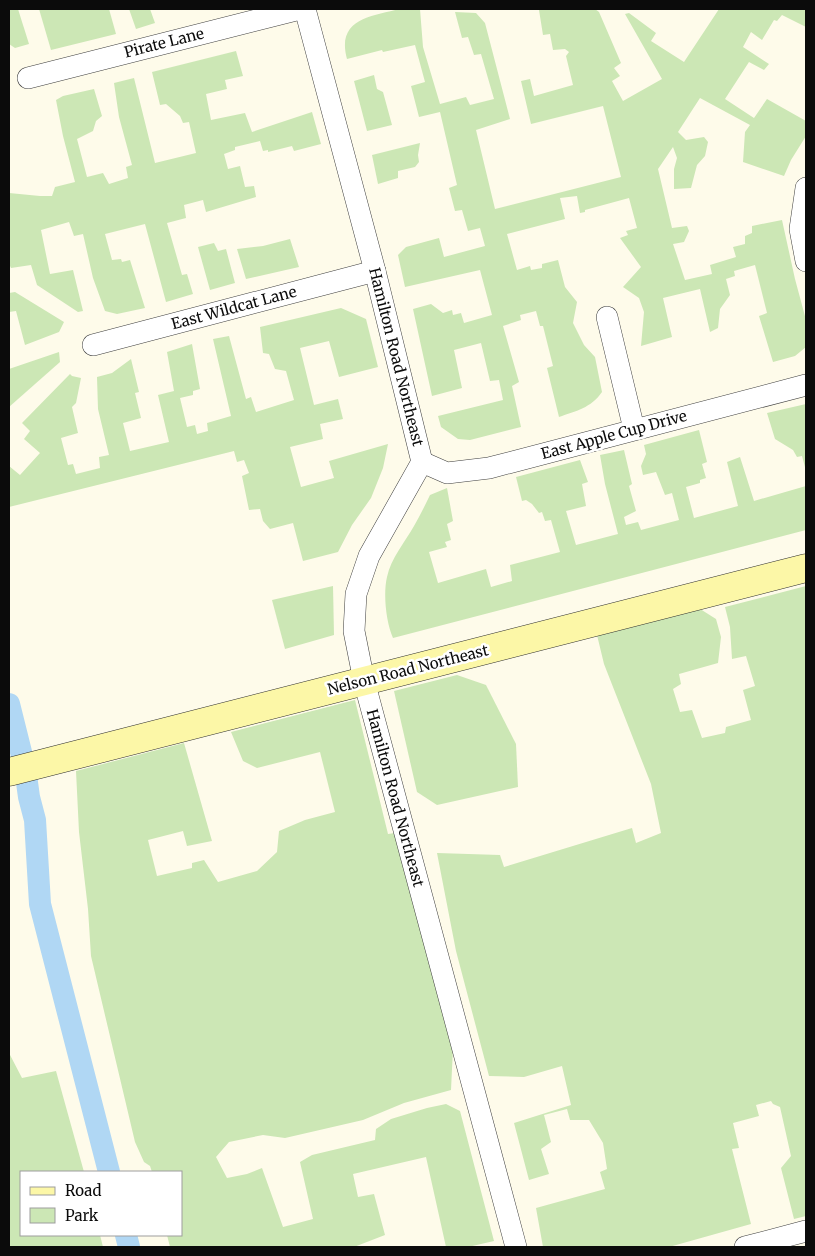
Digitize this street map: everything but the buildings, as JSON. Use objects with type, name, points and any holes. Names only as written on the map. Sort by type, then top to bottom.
[{"type":"street","name":"Pirate Lane","points":[[28,78],[300,9]]},
{"type":"street","name":"Hamilton Road Northeast","points":[[305,9],[375,270],[422,462],[370,556],[356,594],[354,631],[364,681],[516,1247]]},
{"type":"street","points":[[806,188],[800,229],[806,261]]},
{"type":"street","name":"East Wildcat Lane","points":[[93,345],[375,270]]},
{"type":"street","points":[[607,318],[634,429]]},
{"type":"street","name":"East Apple Cup Drive","points":[[422,462],[447,473],[489,468],[806,385]]},
{"type":"street","name":"Nelson Road Northeast","points":[[9,772],[806,568]]},
{"type":"street","points":[[745,1247],[806,1230]]},
{"type":"green space","points":[[9,9],[18,9],[29,44],[15,48],[9,44]]},
{"type":"green space","points":[[39,9],[109,9],[116,34],[51,50]]},
{"type":"green space","points":[[129,9],[150,9],[155,23],[136,29]]},
{"type":"green space","points":[[400,9],[420,9],[423,47],[440,104],[466,97],[470,105],[494,99],[481,54],[474,55],[468,37],[462,38],[455,12],[476,13],[485,23],[510,119],[476,130],[495,209],[621,177],[603,106],[531,124],[521,81],[530,79],[534,96],[573,85],[566,56],[569,52],[565,49],[553,50],[550,34],[543,35],[539,10],[595,9],[599,12],[621,63],[614,68],[620,76],[612,81],[623,101],[662,79],[625,14],[629,13],[656,33],[651,41],[684,62],[719,9],[806,9],[806,27],[782,15],[777,21],[774,20],[762,40],[751,32],[743,47],[769,64],[764,70],[749,62],[725,99],[754,118],[767,99],[806,121],[806,136],[791,160],[784,176],[743,162],[745,132],[750,125],[700,98],[678,132],[686,140],[704,137],[708,142],[705,156],[697,165],[691,188],[674,189],[674,169],[677,158],[673,147],[658,169],[672,228],[687,226],[689,231],[684,242],[673,244],[685,280],[712,274],[710,265],[736,257],[733,247],[745,244],[745,236],[752,233],[752,226],[782,220],[806,320],[806,347],[795,356],[773,362],[759,316],[767,313],[755,265],[734,271],[735,276],[726,279],[730,295],[720,309],[718,328],[710,332],[700,289],[663,298],[672,337],[641,346],[644,312],[639,298],[623,287],[641,267],[620,238],[628,235],[626,231],[637,228],[629,198],[580,213],[577,196],[560,198],[565,219],[507,234],[517,270],[530,266],[531,270],[542,268],[542,264],[558,260],[565,287],[577,302],[573,323],[584,345],[595,357],[602,392],[588,405],[559,417],[547,368],[553,366],[543,326],[540,326],[536,311],[520,315],[521,320],[503,326],[519,382],[512,386],[521,427],[470,440],[458,439],[441,427],[438,416],[503,400],[499,380],[490,381],[481,343],[454,350],[462,388],[432,396],[413,309],[431,304],[443,313],[452,310],[453,315],[461,313],[464,323],[492,315],[480,270],[405,287],[398,255],[406,247],[439,238],[444,257],[485,246],[480,228],[468,231],[462,210],[455,211],[449,188],[457,185],[440,112],[419,117],[411,86],[425,82],[415,45],[383,52],[382,50],[347,59],[345,46],[351,27],[368,17]]},
{"type":"green space","points":[[236,51],[243,76],[225,80],[227,89],[206,94],[211,120],[245,113],[252,132],[312,112],[321,144],[294,151],[292,146],[268,152],[268,150],[263,151],[260,141],[235,147],[235,150],[224,154],[228,169],[240,166],[245,187],[254,186],[256,197],[206,212],[203,200],[184,205],[186,218],[167,223],[182,275],[187,274],[193,294],[166,302],[145,224],[105,234],[112,260],[121,259],[122,262],[130,260],[145,308],[117,314],[105,311],[93,278],[83,234],[74,236],[69,222],[41,230],[50,274],[73,270],[83,311],[78,312],[37,285],[31,265],[11,268],[9,264],[9,193],[52,196],[55,187],[75,182],[56,100],[63,96],[94,89],[102,116],[96,121],[93,131],[77,139],[87,177],[103,173],[109,184],[128,178],[126,167],[132,165],[119,117],[114,83],[134,78],[155,163],[196,153],[189,122],[183,123],[180,116],[166,104],[160,105],[152,72]]},
{"type":"green space","points":[[374,75],[377,89],[383,92],[392,125],[367,131],[354,81]]},
{"type":"green space","points":[[420,143],[419,162],[415,167],[398,171],[398,178],[378,184],[372,155]]},
{"type":"green space","points":[[290,239],[299,267],[246,279],[237,249],[263,246]]},
{"type":"green space","points":[[214,243],[218,251],[226,249],[235,283],[210,290],[198,247]]},
{"type":"green space","points":[[15,292],[64,322],[59,332],[25,345],[16,311],[9,312],[9,293]]},
{"type":"green space","points":[[341,308],[366,319],[378,367],[339,377],[329,341],[300,348],[314,405],[338,399],[343,419],[320,424],[323,439],[290,447],[301,487],[334,478],[329,461],[388,444],[383,468],[371,498],[352,525],[338,552],[303,561],[293,523],[270,529],[263,521],[260,509],[249,510],[242,476],[249,473],[244,460],[237,462],[234,451],[9,507],[9,466],[20,475],[40,453],[24,439],[30,431],[22,423],[70,374],[81,378],[76,403],[72,407],[78,433],[61,438],[68,465],[73,464],[76,474],[100,468],[99,457],[109,455],[98,409],[97,377],[112,373],[131,359],[139,392],[135,393],[141,418],[123,423],[130,451],[169,442],[158,395],[174,391],[167,352],[192,344],[200,389],[193,391],[193,395],[180,398],[187,427],[195,425],[197,434],[208,431],[207,423],[231,416],[213,339],[229,336],[246,399],[251,397],[256,412],[294,400],[286,371],[275,369],[269,354],[263,353],[260,327]]},
{"type":"green space","points":[[59,352],[60,362],[9,407],[9,369]]},
{"type":"green space","points":[[806,404],[806,471],[802,456],[797,457],[793,450],[775,439],[767,413]]},
{"type":"green space","points":[[699,430],[707,462],[702,464],[706,478],[700,480],[700,483],[686,487],[694,518],[738,506],[727,462],[740,457],[754,501],[806,486],[806,530],[393,638],[386,608],[385,591],[387,577],[395,557],[430,495],[447,488],[453,521],[447,524],[451,540],[445,542],[447,547],[429,552],[438,583],[486,569],[491,587],[512,581],[510,565],[560,552],[551,520],[545,521],[542,512],[539,513],[526,500],[522,501],[516,477],[580,460],[588,482],[582,484],[586,506],[566,511],[576,545],[618,534],[605,484],[600,455],[624,450],[632,484],[629,486],[636,511],[624,517],[626,525],[638,522],[641,530],[679,520],[672,493],[665,495],[656,472],[643,475],[641,466],[646,454],[644,445]]},
{"type":"green space","points":[[333,586],[334,635],[285,649],[272,600]]},
{"type":"green space","points":[[806,586],[806,1216],[794,1219],[781,1168],[791,1156],[780,1107],[771,1101],[756,1105],[759,1116],[733,1123],[739,1148],[732,1149],[751,1224],[669,1247],[543,1247],[536,1208],[605,1189],[600,1172],[607,1169],[603,1143],[589,1120],[570,1120],[567,1109],[544,1115],[551,1142],[541,1149],[549,1174],[529,1180],[514,1123],[571,1105],[562,1066],[524,1077],[489,1076],[456,951],[437,853],[500,855],[504,867],[632,828],[636,843],[661,833],[651,784],[604,664],[597,635],[697,607],[716,619],[721,637],[718,663],[679,674],[681,684],[673,689],[680,712],[692,710],[702,738],[725,733],[726,727],[751,720],[743,690],[755,686],[746,656],[732,659],[730,627],[725,607]]},
{"type":"green space","points":[[457,675],[486,685],[516,744],[518,787],[437,805],[417,792],[394,691]]},
{"type":"green space","points":[[355,700],[388,834],[395,833],[453,1048],[451,1090],[404,1103],[363,1120],[285,1138],[263,1135],[229,1142],[216,1157],[227,1178],[247,1174],[262,1168],[283,1227],[313,1219],[300,1162],[312,1155],[375,1140],[376,1129],[391,1119],[446,1104],[460,1111],[494,1241],[468,1247],[446,1247],[426,1157],[353,1174],[358,1197],[374,1194],[385,1235],[354,1247],[170,1247],[167,1236],[182,1236],[182,1171],[152,1171],[150,1166],[144,1162],[135,1142],[91,956],[88,909],[79,832],[76,771],[184,743],[212,841],[187,846],[183,831],[148,840],[157,876],[192,868],[192,863],[204,860],[218,882],[257,871],[277,852],[279,831],[305,820],[335,812],[320,752],[257,768],[243,761],[231,732]]},
{"type":"green space","points":[[9,1053],[22,1078],[56,1071],[84,1171],[20,1171],[20,1236],[100,1236],[103,1247],[9,1247]]},
{"type":"waterway","points":[[9,704],[25,768],[29,797],[35,820],[40,904],[109,1171]]},
{"type":"waterway","points":[[126,1236],[129,1247]]}]
